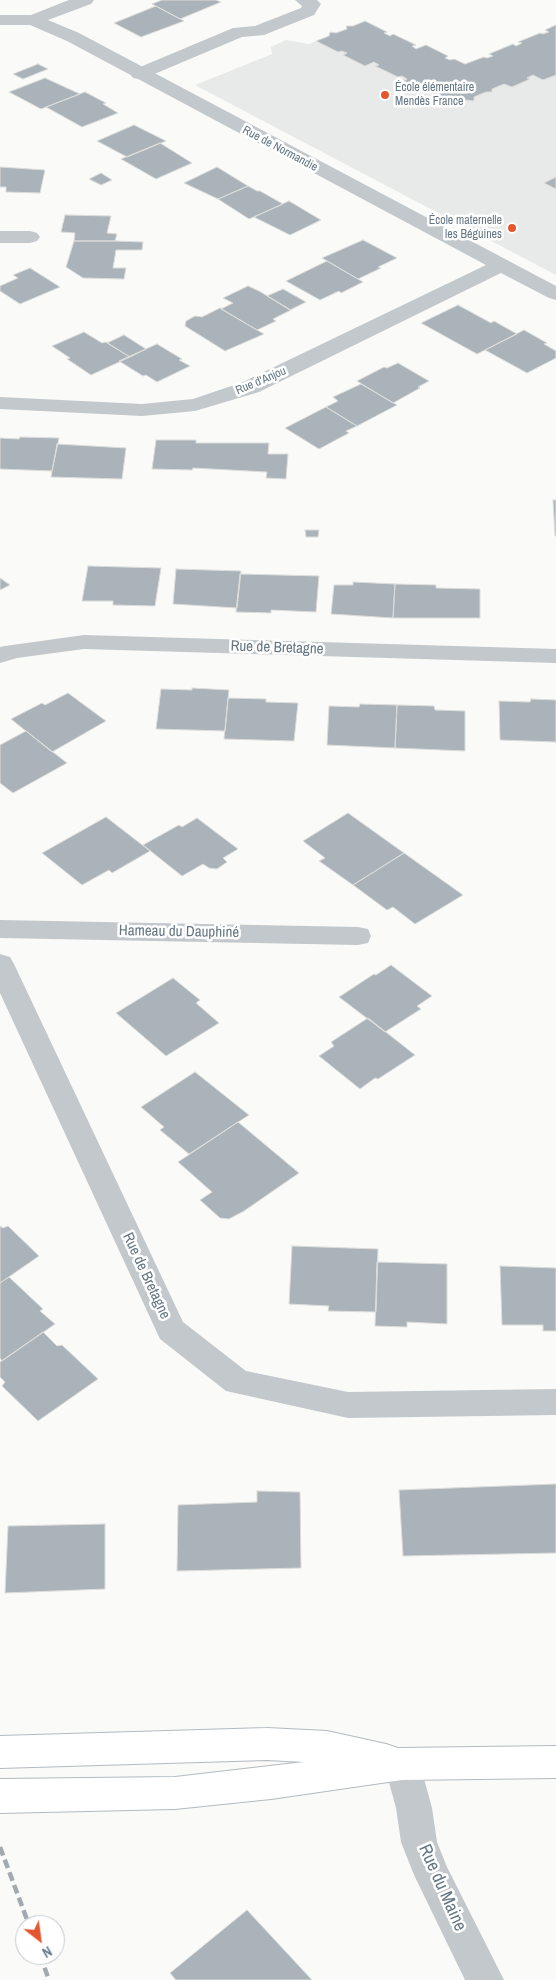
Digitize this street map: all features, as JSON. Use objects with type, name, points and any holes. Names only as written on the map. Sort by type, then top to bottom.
[{"type":"street","points":[[33,20],[85,0]]},
{"type":"street","points":[[139,74],[239,32],[258,31],[308,11],[312,1]]},
{"type":"street","name":"Rue de Normandie","points":[[0,20],[33,20],[73,37],[139,74],[556,294]]},
{"type":"street","points":[[0,237],[30,238]]},
{"type":"street","name":"Rue d'Anjou","points":[[0,403],[142,410],[195,404],[251,387],[501,264]]},
{"type":"street","name":"Rue de Bretagne","points":[[0,656],[13,650],[84,642],[556,656]]},
{"type":"street","name":"Hameau du Dauphiné","points":[[0,929],[358,936]]},
{"type":"street","name":"Rue de Bretagne","points":[[0,964],[171,1330],[237,1382],[348,1405],[556,1402]]},
{"type":"street","points":[[0,1752],[267,1744],[328,1747],[402,1764]]},
{"type":"street","points":[[0,1796],[175,1793],[272,1783],[402,1764],[556,1762]]},
{"type":"street","name":"Rue du Maine","points":[[402,1764],[414,1808],[419,1842],[432,1875],[485,1980]]},
{"type":"shaded area","name":"École élémentaire Mendès France","points":[[365,21],[387,32],[385,33],[390,36],[393,34],[416,45],[412,47],[416,49],[426,45],[448,56],[446,58],[450,60],[454,59],[465,64],[492,56],[489,54],[513,44],[516,46],[521,44],[518,42],[540,33],[548,32],[545,30],[556,25],[556,275],[195,85],[272,54],[271,47],[286,40],[309,44],[329,36],[330,32],[337,33],[347,29],[346,26],[353,26]]},
{"type":"building","points":[[162,0],[216,0],[221,2],[180,19],[152,4]]},
{"type":"building","points":[[156,6],[184,21],[141,37],[114,23]]},
{"type":"building","points":[[365,21],[387,32],[384,33],[390,36],[393,34],[416,45],[412,46],[416,49],[426,45],[448,56],[445,58],[454,59],[465,64],[484,57],[493,56],[489,54],[513,44],[516,46],[522,43],[518,42],[540,33],[549,32],[545,30],[556,25],[556,75],[543,80],[533,75],[527,78],[530,79],[512,87],[504,84],[492,89],[492,92],[486,92],[474,97],[474,101],[466,100],[455,106],[432,94],[435,93],[431,90],[427,92],[404,81],[407,79],[402,76],[398,77],[375,66],[379,65],[374,62],[365,66],[343,55],[347,53],[338,52],[316,41],[329,36],[330,32],[336,33],[347,29],[346,26],[353,26]]},
{"type":"building","points":[[38,64],[48,69],[23,79],[13,74]]},
{"type":"building","points":[[45,78],[80,94],[41,109],[9,92]]},
{"type":"building","points":[[85,92],[106,103],[103,104],[118,113],[82,127],[46,107]]},
{"type":"building","points":[[134,125],[166,141],[127,157],[97,141]]},
{"type":"building","points":[[160,143],[192,163],[156,179],[121,159]]},
{"type":"building","points":[[0,167],[45,170],[40,193],[6,192],[6,187],[0,187]]},
{"type":"building","points":[[217,167],[248,186],[218,199],[184,183]]},
{"type":"building","points":[[101,173],[112,180],[101,185],[89,179]]},
{"type":"building","points":[[556,177],[556,189],[544,183]]},
{"type":"building","points":[[248,186],[283,204],[249,219],[218,199]]},
{"type":"building","points":[[289,201],[321,220],[290,235],[254,217]]},
{"type":"building","points":[[65,215],[111,216],[107,233],[117,234],[115,241],[74,241],[75,233],[61,232]]},
{"type":"building","points":[[363,240],[397,258],[358,279],[322,258]]},
{"type":"building","points":[[74,241],[143,242],[142,250],[116,250],[113,268],[126,268],[124,279],[83,278],[66,267]]},
{"type":"building","points":[[327,261],[363,282],[341,293],[339,291],[320,300],[286,281]]},
{"type":"building","points":[[30,268],[60,287],[20,304],[0,291],[0,286],[18,278],[13,275]]},
{"type":"building","points":[[248,286],[291,310],[273,319],[276,321],[257,330],[221,309],[233,303],[223,298]]},
{"type":"building","points":[[283,289],[306,302],[290,310],[267,296]]},
{"type":"building","points":[[458,305],[491,323],[494,321],[517,334],[477,354],[421,323]]},
{"type":"building","points":[[220,308],[264,334],[225,351],[185,326],[186,321],[195,316],[202,317]]},
{"type":"building","points":[[524,330],[547,343],[544,344],[556,351],[556,358],[527,373],[485,350]]},
{"type":"building","points":[[84,332],[102,343],[106,342],[130,357],[91,375],[52,346]]},
{"type":"building","points":[[124,335],[146,349],[130,357],[107,343]]},
{"type":"building","points":[[157,344],[190,366],[157,382],[146,375],[143,376],[119,361]]},
{"type":"building","points":[[398,363],[429,381],[393,403],[357,381],[384,367],[387,368]]},
{"type":"building","points":[[361,384],[397,405],[357,426],[326,407],[338,401],[333,397]]},
{"type":"building","points":[[326,407],[357,426],[346,431],[349,433],[319,449],[285,428]]},
{"type":"building","points":[[20,437],[59,438],[52,471],[0,469],[0,438],[19,439]]},
{"type":"building","points":[[156,440],[196,440],[196,443],[269,443],[268,454],[288,454],[286,479],[266,478],[267,472],[193,468],[192,470],[152,469]]},
{"type":"building","points":[[57,444],[126,448],[122,479],[51,477]]},
{"type":"building","points":[[553,500],[556,500],[556,536],[555,536]]},
{"type":"building","points":[[305,530],[319,530],[318,537],[306,537]]},
{"type":"building","points":[[88,566],[161,568],[155,606],[113,605],[113,601],[82,601]]},
{"type":"building","points":[[176,569],[241,571],[237,608],[173,604]]},
{"type":"building","points":[[240,574],[319,576],[316,612],[271,610],[271,613],[236,612]]},
{"type":"building","points":[[0,578],[10,585],[0,590]]},
{"type":"building","points":[[353,582],[395,584],[393,618],[331,614],[334,585],[353,585]]},
{"type":"building","points":[[395,584],[436,585],[436,588],[480,589],[480,618],[393,618]]},
{"type":"building","points":[[192,688],[229,690],[225,731],[156,729],[161,689],[192,690]]},
{"type":"building","points":[[68,693],[106,721],[52,752],[11,719],[42,703],[45,705]]},
{"type":"building","points":[[228,698],[266,699],[266,702],[298,703],[294,741],[224,739]]},
{"type":"building","points":[[531,699],[556,700],[556,742],[500,740],[499,701],[530,702]]},
{"type":"building","points":[[360,704],[397,705],[395,748],[327,745],[329,706],[359,707]]},
{"type":"building","points":[[397,705],[434,706],[435,710],[465,711],[465,751],[395,748]]},
{"type":"building","points":[[26,731],[67,763],[13,793],[0,783],[0,745]]},
{"type":"building","points":[[348,813],[404,853],[353,885],[319,861],[325,858],[303,841]]},
{"type":"building","points":[[106,817],[150,851],[112,873],[109,870],[82,885],[42,853]]},
{"type":"building","points":[[197,818],[238,849],[223,858],[227,862],[217,869],[209,868],[203,864],[182,876],[143,845],[179,825],[182,827]]},
{"type":"building","points":[[404,853],[463,895],[415,924],[393,907],[387,910],[353,885]]},
{"type":"building","points":[[391,965],[432,996],[417,1006],[421,1009],[385,1032],[339,997]]},
{"type":"building","points":[[173,978],[200,1000],[196,1003],[219,1023],[166,1056],[116,1013]]},
{"type":"building","points":[[368,1018],[415,1055],[360,1089],[319,1056],[334,1046],[331,1042]]},
{"type":"building","points":[[195,1072],[249,1115],[189,1154],[160,1130],[164,1127],[141,1107]]},
{"type":"building","points":[[238,1122],[299,1173],[244,1211],[229,1219],[220,1218],[200,1200],[212,1192],[178,1162]]},
{"type":"building","points":[[0,1226],[3,1228],[8,1226],[39,1256],[0,1283]]},
{"type":"building","points":[[292,1246],[378,1249],[376,1312],[328,1311],[329,1306],[289,1304]]},
{"type":"building","points":[[377,1262],[447,1264],[447,1324],[407,1322],[407,1327],[375,1326]]},
{"type":"building","points":[[500,1266],[556,1268],[556,1331],[543,1331],[543,1325],[502,1325]]},
{"type":"building","points":[[9,1277],[43,1309],[40,1311],[55,1324],[2,1361],[0,1358],[0,1283]]},
{"type":"building","points":[[43,1332],[57,1346],[62,1345],[98,1379],[38,1421],[2,1386],[5,1382],[0,1377],[0,1362]]},
{"type":"building","points":[[556,1484],[556,1553],[403,1556],[399,1490]]},
{"type":"building","points":[[257,1491],[300,1492],[301,1568],[177,1571],[178,1505],[257,1502]]},
{"type":"building","points":[[105,1524],[105,1589],[5,1593],[8,1526]]},
{"type":"building","points":[[247,1910],[312,1980],[176,1980],[170,1973]]},
{"type":"railway","points":[[0,1847],[25,1915]]},
{"type":"railway","points":[[44,1965],[49,1980]]},
{"type":"place","name":"École élémentaire Mendès France","points":[[385,95]]},
{"type":"place","name":"École maternelle les Béguines","points":[[512,228]]}]
